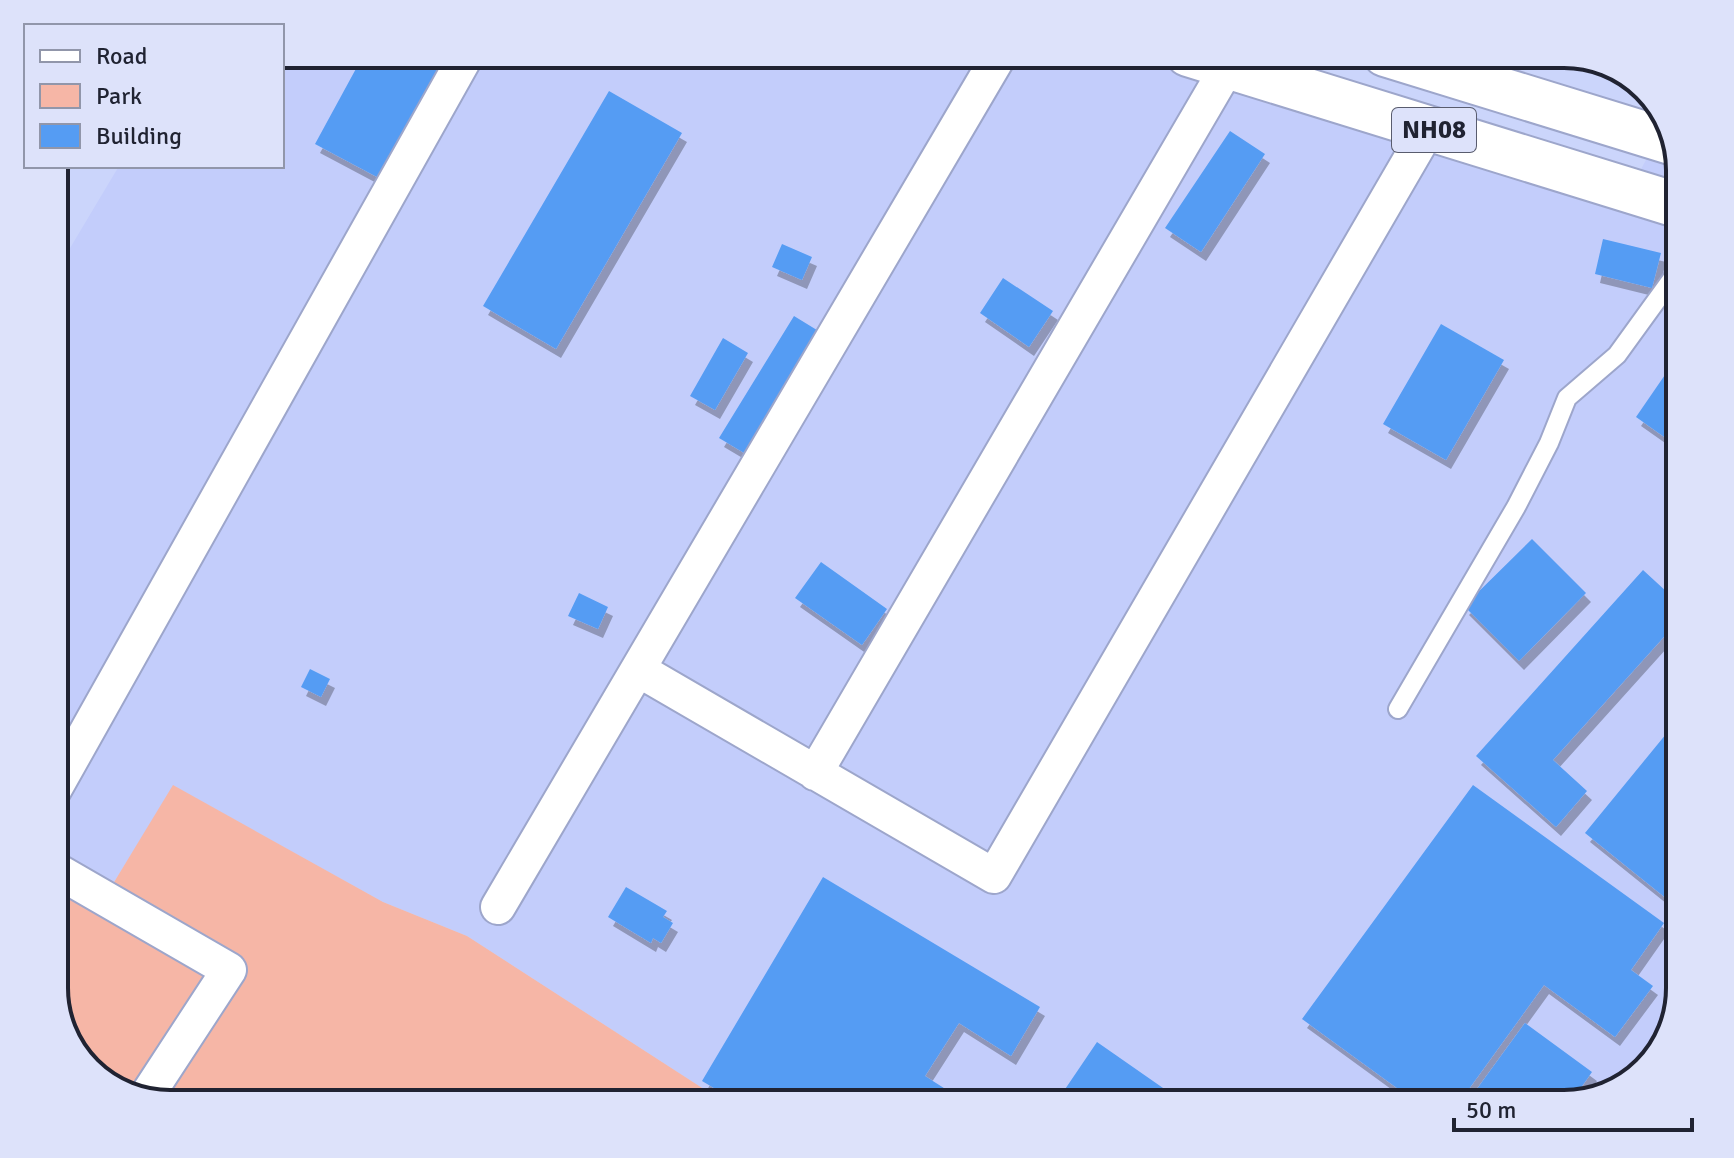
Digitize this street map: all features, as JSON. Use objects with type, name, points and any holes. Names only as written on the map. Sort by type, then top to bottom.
[{"type":"main road","name":"NH08","points":[[1234,68],[1666,202]]},
{"type":"main road","name":"NH08","points":[[1430,68],[1661,139]]},
{"type":"street","points":[[68,765],[459,68]]},
{"type":"street","points":[[498,907],[992,68]]},
{"type":"street","points":[[815,773],[1204,68]]},
{"type":"street","points":[[639,670],[994,876],[1428,129]]},
{"type":"street","points":[[68,877],[229,970],[152,1088]]},
{"type":"lane","points":[[1398,709],[1516,507],[1549,443],[1567,398],[1617,355],[1666,287]]},
{"type":"shaded area","points":[[284,68],[1308,68],[1301,89],[1629,191],[1660,135],[1666,170],[1666,988],[1661,1021],[1649,1045],[1621,1073],[1597,1085],[1564,1090],[705,1090],[467,936],[383,902],[174,786],[104,898],[68,877],[68,252],[118,168],[284,168]]},
{"type":"green space","points":[[173,785],[383,902],[467,936],[705,1090],[170,1090],[137,1085],[113,1073],[98,1060],[82,1039],[71,1014],[68,994],[68,877],[105,897]]},
{"type":"building","points":[[356,68],[439,68],[379,178],[315,144]]},
{"type":"building","points":[[609,91],[682,133],[556,349],[483,306]]},
{"type":"building","points":[[1230,131],[1265,154],[1201,252],[1165,228]]},
{"type":"building","points":[[1603,239],[1661,253],[1652,288],[1595,274]]},
{"type":"building","points":[[782,244],[812,257],[802,280],[772,267]]},
{"type":"building","points":[[1003,278],[1053,311],[1029,347],[980,313]]},
{"type":"building","points":[[794,316],[825,335],[751,457],[719,438]]},
{"type":"building","points":[[1441,324],[1504,360],[1446,460],[1383,424]]},
{"type":"building","points":[[723,338],[748,353],[715,410],[690,396]]},
{"type":"building","points":[[1666,373],[1666,438],[1636,417]]},
{"type":"building","points":[[1532,539],[1586,593],[1519,661],[1464,606]]},
{"type":"building","points":[[821,562],[887,609],[862,645],[795,598]]},
{"type":"building","points":[[1643,570],[1666,591],[1666,635],[1553,760],[1587,791],[1556,827],[1476,756]]},
{"type":"building","points":[[579,593],[608,607],[598,629],[568,616]]},
{"type":"building","points":[[310,669],[330,679],[321,697],[301,687]]},
{"type":"building","points":[[1666,734],[1666,898],[1585,833]]},
{"type":"building","points":[[1473,785],[1664,923],[1631,970],[1653,986],[1615,1037],[1544,985],[1468,1090],[1400,1090],[1302,1019]]},
{"type":"building","points":[[823,877],[1040,1007],[1011,1056],[959,1023],[925,1076],[947,1090],[717,1090],[702,1081]]},
{"type":"building","points":[[626,887],[667,911],[663,917],[673,923],[661,943],[653,938],[651,943],[608,917]]},
{"type":"building","points":[[1525,1023],[1592,1072],[1580,1088],[1476,1090]]},
{"type":"building","points":[[1097,1042],[1166,1090],[1064,1090]]}]
